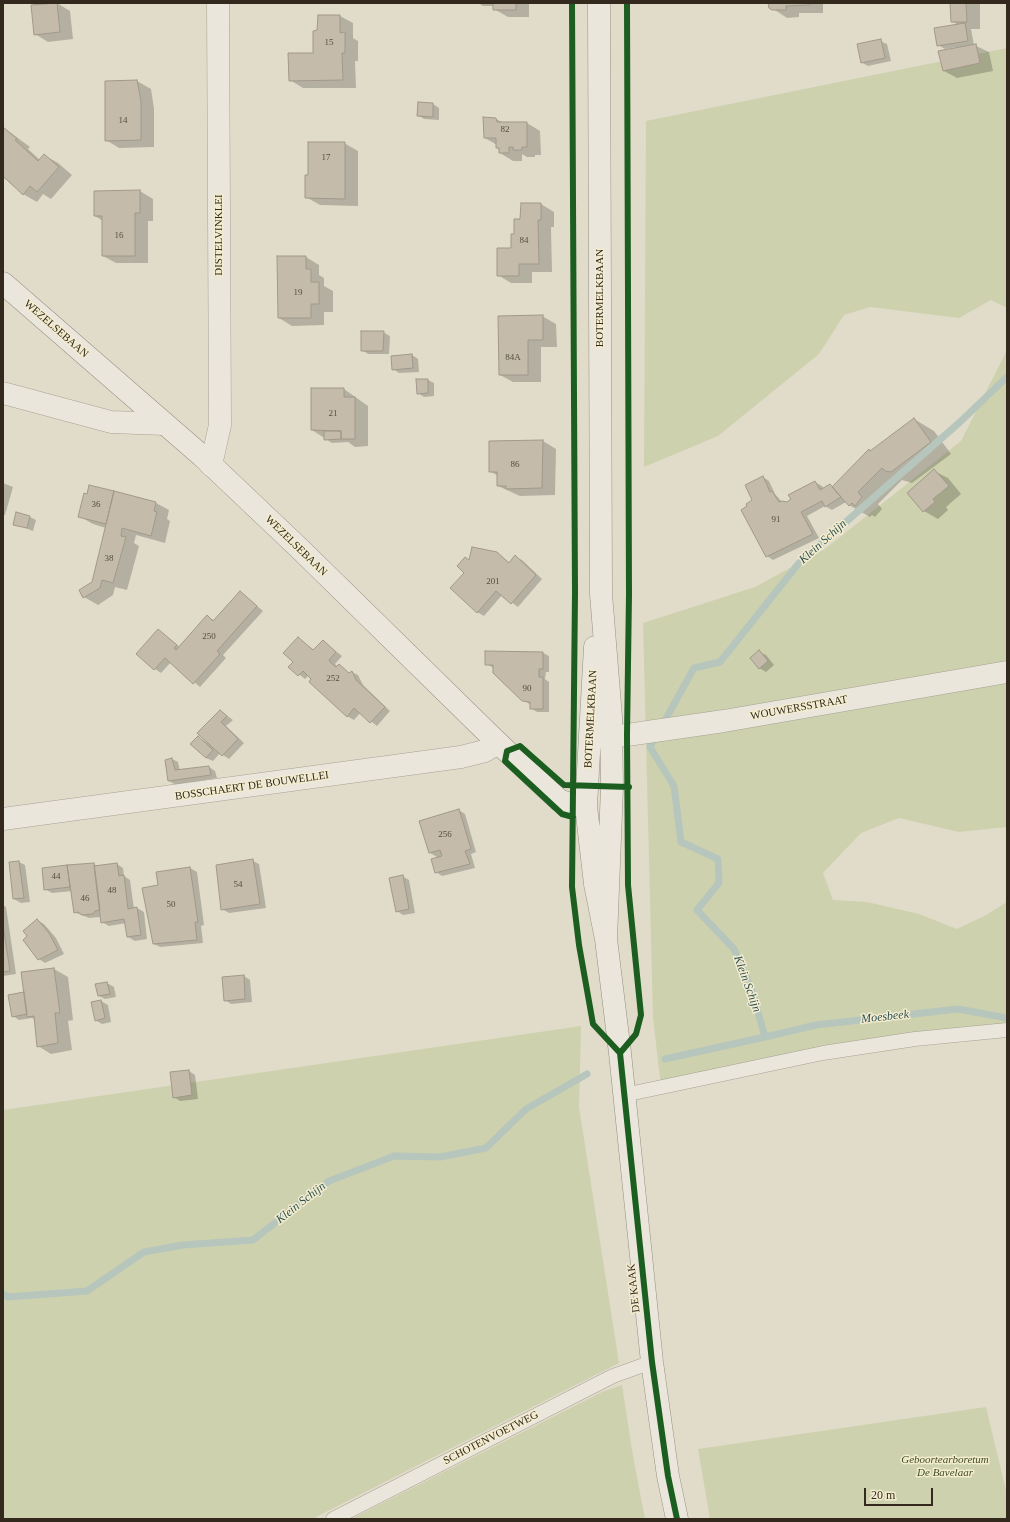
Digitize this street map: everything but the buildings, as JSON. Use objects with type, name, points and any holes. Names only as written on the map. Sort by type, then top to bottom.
[{"type":"street","name":"DISTELVINKLEI","points":[[212,465],[220,425],[218,3]]},
{"type":"street","name":"BOTERMELKBAAN","points":[[599,3],[602,594],[607,649],[601,737],[586,806],[595,884],[606,939],[620,1053]]},
{"type":"street","name":"WEZELSEBAAN","points":[[3,283],[212,465],[299,548],[498,744],[559,800],[573,805],[586,806]]},
{"type":"street","points":[[3,393],[111,422],[164,424]]},
{"type":"street","name":"WOUWERSSTRAAT","points":[[601,737],[724,721],[1007,672]]},
{"type":"street","name":"BOTERMELKBAAN","points":[[601,737],[612,787],[606,939]]},
{"type":"street","name":"BOSSCHAERT DE BOUWELLEI","points":[[3,819],[461,757],[484,751],[498,744]]},
{"type":"street","name":"DE KAAK","points":[[620,1053],[652,1362],[668,1476],[677,1519]]},
{"type":"lane","points":[[624,1095],[823,1053],[915,1039],[1007,1030]]},
{"type":"lane","name":"SCHOTENVOETWEG","points":[[332,1519],[613,1376],[652,1362]]},
{"type":"green space","points":[[1007,48],[1007,308],[991,300],[959,318],[870,307],[844,315],[819,354],[718,436],[644,467],[646,121]]},
{"type":"green space","points":[[1007,350],[1007,827],[959,832],[899,818],[861,833],[823,873],[833,900],[867,902],[919,914],[957,929],[986,915],[1007,902],[1007,1030],[915,1039],[661,1087],[653,1018],[643,623],[755,587],[825,549],[961,441]]},
{"type":"green space","points":[[581,1026],[579,1107],[619,1363],[312,1519],[3,1519],[3,1110]]},
{"type":"green space","points":[[622,1385],[645,1519],[351,1519],[602,1392]]},
{"type":"green space","name":"Geboortearboretum De Bavelaar","points":[[986,1407],[1007,1495],[1007,1519],[710,1519],[698,1449]]},
{"type":"waterway","name":"Klein Schijn","points":[[664,722],[694,668],[720,662],[799,563],[960,422],[1007,377]]},
{"type":"waterway","name":"Klein Schijn","points":[[654,740],[650,747],[674,786],[681,842],[718,859],[719,883],[697,910],[734,949],[752,991],[765,1037],[665,1059]]},
{"type":"waterway","name":"Moesbeek","points":[[765,1037],[816,1025],[958,1009],[1007,1018]]},
{"type":"waterway","name":"Klein Schijn","points":[[3,1294],[8,1297],[87,1291],[144,1252],[183,1245],[253,1240],[329,1181],[394,1156],[440,1157],[486,1148],[526,1109],[587,1074]]},
{"type":"cycle path","points":[[572,3],[575,593],[572,887],[579,945],[593,1024],[620,1053]]},
{"type":"cycle path","points":[[620,1053],[636,1034],[641,1015],[628,885],[627,735],[629,594],[627,3]]},
{"type":"cycle path","points":[[573,817],[562,814],[505,761],[507,751],[520,746],[564,785],[629,787]]},
{"type":"cycle path","points":[[620,1053],[652,1362],[668,1476],[677,1519]]}]
